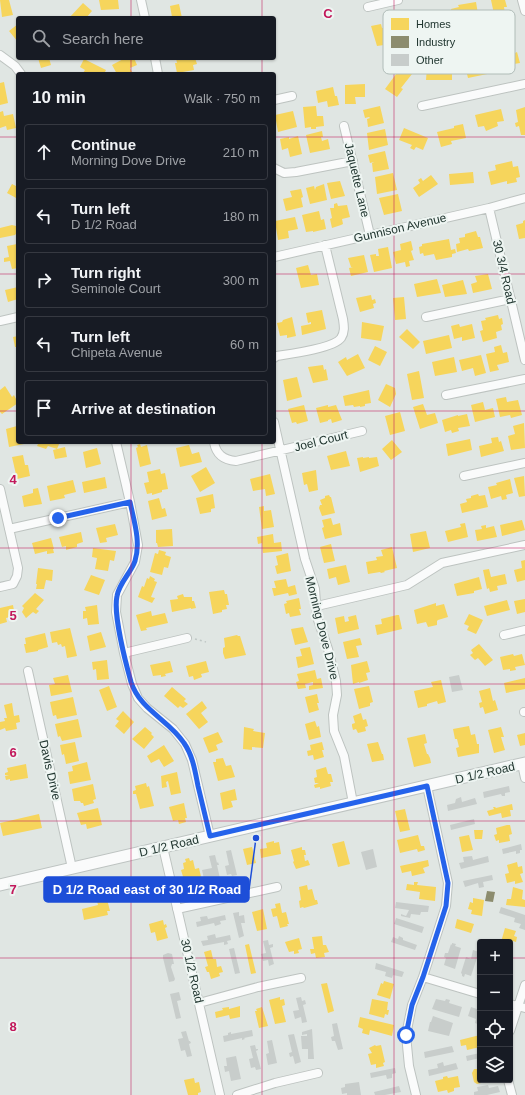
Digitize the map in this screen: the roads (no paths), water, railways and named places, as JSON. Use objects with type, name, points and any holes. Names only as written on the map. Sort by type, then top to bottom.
[{"type":"main road","name":"D 1/2 Road","points":[[0,885],[523,764]]},
{"type":"street","points":[[141,0],[145,16]]},
{"type":"street","points":[[368,7],[398,0]]},
{"type":"street","points":[[522,0],[525,12]]},
{"type":"street","points":[[0,55],[15,66],[20,72]]},
{"type":"street","points":[[155,60],[158,72]]},
{"type":"street","points":[[422,106],[525,84]]},
{"type":"street","points":[[276,100],[292,96]]},
{"type":"street","name":"Jaquette Lane","points":[[344,126],[370,235]]},
{"type":"street","points":[[276,169],[284,173],[296,172],[352,161]]},
{"type":"street","name":"Gunnison Avenue","points":[[276,257],[489,208],[525,198]]},
{"type":"street","name":"30 3/4 Road","points":[[489,208],[525,360]]},
{"type":"street","points":[[276,357],[307,351],[334,343],[341,338],[344,329],[343,319],[325,245]]},
{"type":"street","points":[[426,317],[511,299]]},
{"type":"street","points":[[0,321],[16,317]]},
{"type":"street","points":[[446,395],[525,379]]},
{"type":"street","name":"Joel Court","points":[[214,444],[215,448],[220,455],[231,461],[241,461],[362,431]]},
{"type":"street","name":"Morning Dove Drive","points":[[276,432],[305,559],[314,590],[317,606],[317,617],[336,681],[337,695],[333,715],[334,731],[344,756],[353,803]]},
{"type":"street","points":[[116,444],[138,545],[135,562],[117,595],[116,612],[124,653],[132,684],[138,698],[147,708],[173,729],[185,744],[192,760],[210,836]]},
{"type":"street","points":[[464,476],[525,463]]},
{"type":"street","points":[[0,489],[18,568],[17,576],[13,584],[0,588]]},
{"type":"street","points":[[9,529],[130,502]]},
{"type":"street","points":[[317,606],[407,585],[442,563],[525,545]]},
{"type":"street","points":[[504,635],[525,630]]},
{"type":"street","points":[[124,653],[187,638]]},
{"type":"street","name":"Davis Drive","points":[[28,671],[72,868]]},
{"type":"street","points":[[523,764],[525,778]]},
{"type":"street","points":[[416,1095],[409,1066],[406,1035],[412,1005],[423,977],[446,906],[448,883],[427,786]]},
{"type":"street","name":"30 1/2 Road","points":[[163,847],[220,1095]]},
{"type":"street","points":[[177,909],[277,888]]},
{"type":"street","points":[[423,977],[477,993]]},
{"type":"street","points":[[199,1003],[258,987],[301,978]]},
{"type":"street","points":[[513,1022],[525,985]]},
{"type":"street","points":[[237,1095],[318,1073]]},
{"type":"street","points":[[509,1083],[512,1095]]},
{"type":"place","name":"D 1/2 Road east of 30 1/2 Road","points":[[256,838]]}]
